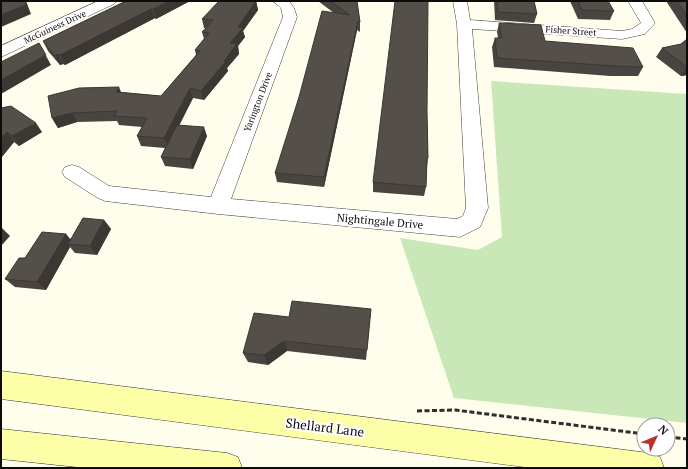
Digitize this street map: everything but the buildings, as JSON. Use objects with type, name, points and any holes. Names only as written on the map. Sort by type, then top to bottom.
[{"type":"main road","name":"Shellard Lane","points":[[1,385],[649,468]]},
{"type":"main road","points":[[1,444],[227,468]]},
{"type":"street","name":"McGuiness Drive","points":[[1,52],[109,1]]},
{"type":"street","name":"Yarington Drive","points":[[218,206],[290,17],[289,10],[280,1]]},
{"type":"street","name":"Nightingale Drive","points":[[72,172],[105,193],[218,206],[460,228],[472,221],[477,208],[464,24],[460,1]]},
{"type":"street","name":"Fisher Street","points":[[464,24],[622,35],[634,34],[645,28],[648,23],[636,1]]},
{"type":"path","points":[[676,438],[687,439]]},
{"type":"green space","points":[[491,81],[687,94],[687,423],[676,422],[676,417],[636,418],[454,398],[400,238],[478,250],[502,237]]}]
